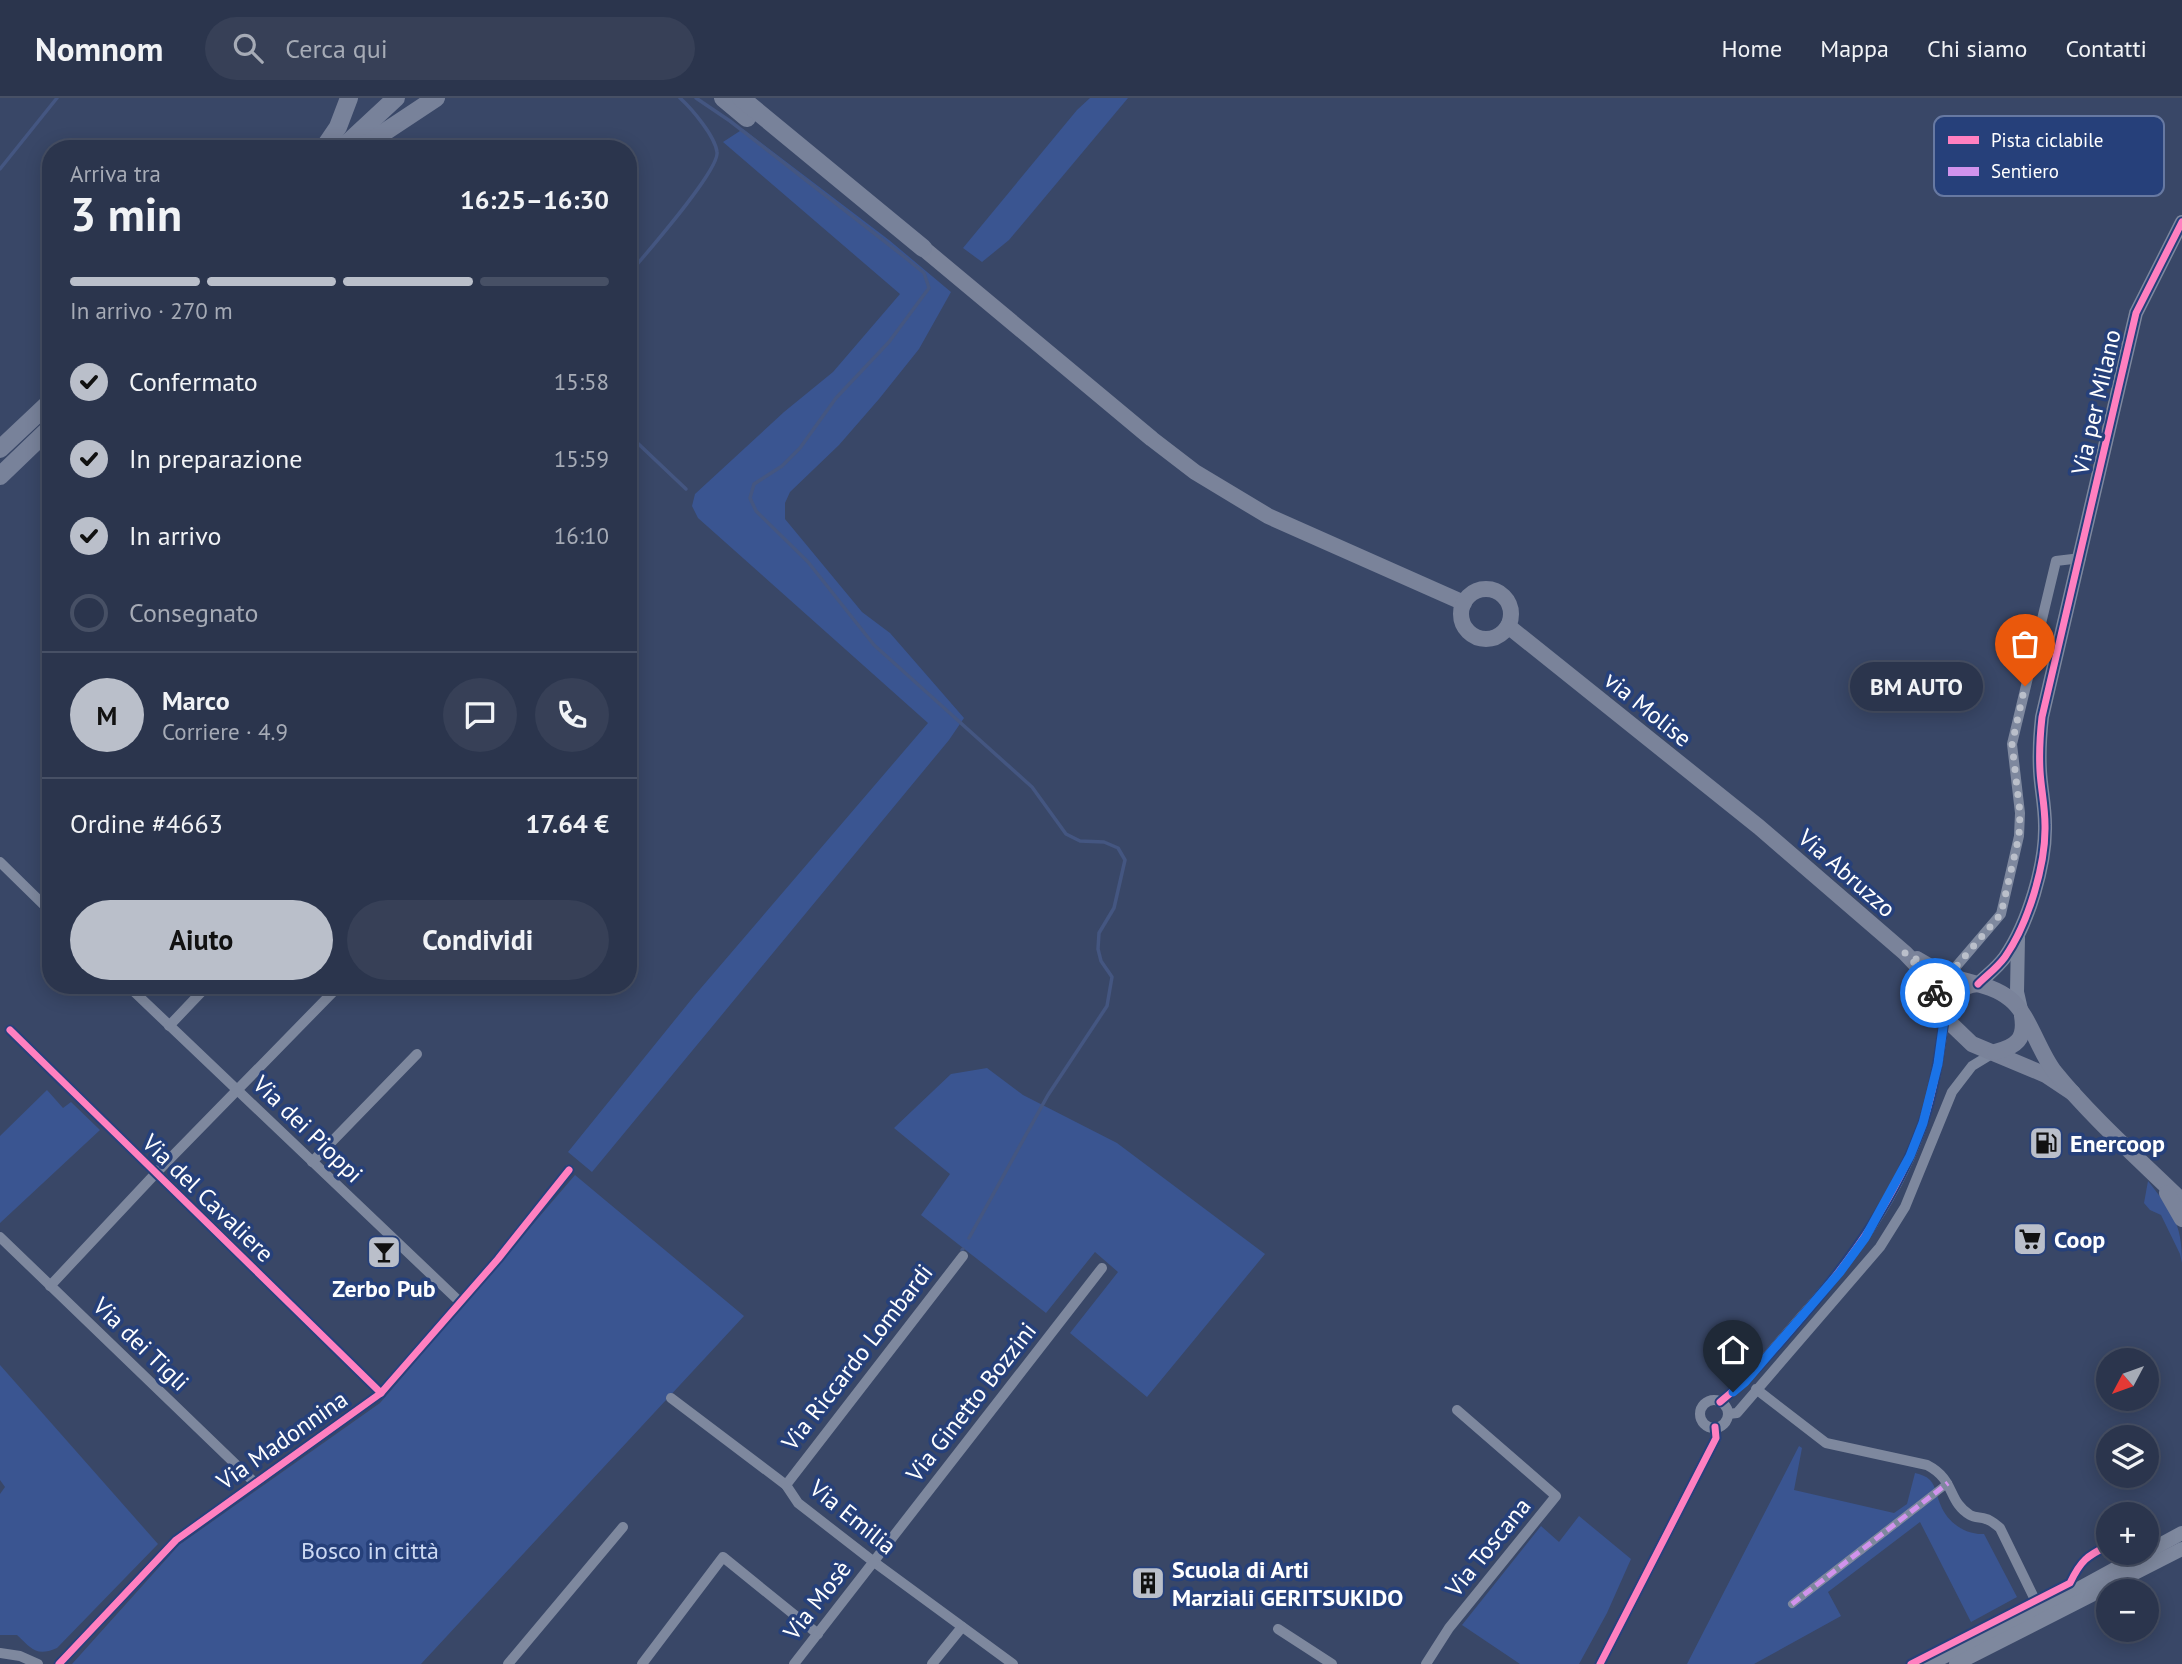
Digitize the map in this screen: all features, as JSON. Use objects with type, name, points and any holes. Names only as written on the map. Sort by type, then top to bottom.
[{"type":"highway","points":[[329,140],[338,127],[349,98]]},
{"type":"highway","points":[[351,140],[396,98]]},
{"type":"highway","points":[[373,140],[436,98]]},
{"type":"highway","points":[[723,98],[814,171],[885,217]]},
{"type":"highway","points":[[741,98],[923,248]]},
{"type":"highway","points":[[759,98],[845,171],[885,217]]},
{"type":"highway","points":[[0,449],[42,409]]},
{"type":"highway","points":[[0,476],[42,436]]},
{"type":"main road","points":[[923,248],[1195,472],[1268,516],[1464,603]]},
{"type":"main road","points":[[1483,590],[1498,592],[1509,603],[1511,618],[1508,626],[1496,637],[1488,639],[1474,635],[1464,624],[1464,603],[1469,596],[1483,590]]},
{"type":"main road","name":"via Molise","points":[[1508,626],[1759,827]]},
{"type":"main road","name":"Via Abruzzo","points":[[1759,827],[1905,953],[1925,974],[1945,1013]]},
{"type":"main road","name":"Via Abruzzo","points":[[1905,953],[1948,976],[1978,984]]},
{"type":"main road","points":[[2073,1093],[2046,1075],[1972,1044],[1948,1021],[1945,1013],[1955,993],[1966,985],[1978,984],[2007,997],[2017,1005],[2042,1054],[2073,1093],[2182,1201]]},
{"type":"main road","points":[[1995,1052],[2014,1046],[2021,1039],[2024,1027],[2022,1015]]},
{"type":"main road","points":[[2157,1176],[2182,1219]]},
{"type":"street","name":"Via per Milano","points":[[2019,932],[2045,850],[2045,799],[2040,772],[2042,717],[2136,313],[2182,222]]},
{"type":"street","points":[[1948,976],[2001,914],[2019,836],[2020,813],[2012,744],[2018,713],[2056,561],[2081,558]]},
{"type":"street","points":[[0,862],[42,903]]},
{"type":"street","points":[[1978,984],[1996,968],[2019,932]]},
{"type":"street","points":[[2019,932],[2017,992],[2022,1015]]},
{"type":"street","name":"Via dei Pioppi","points":[[136,994],[460,1302]]},
{"type":"street","points":[[169,1026],[199,994]]},
{"type":"street","points":[[50,1286],[331,994]]},
{"type":"street","points":[[1720,1402],[1728,1413],[1724,1424],[1715,1427],[1703,1423],[1701,1409],[1707,1402],[1720,1402],[1745,1382],[1840,1272],[1865,1238],[1910,1156],[1923,1123],[1938,1064],[1945,1013]]},
{"type":"street","name":"Via del Cavaliere","points":[[10,1030],[381,1393]]},
{"type":"street","points":[[1728,1413],[1737,1413],[1880,1247],[1905,1207],[1952,1092],[1972,1066],[1995,1052]]},
{"type":"street","points":[[312,1161],[417,1054]]},
{"type":"street","name":"Via Madonnina","points":[[59,1664],[176,1540],[381,1393],[498,1259],[569,1170]]},
{"type":"street","name":"Via dei Tigli","points":[[0,1237],[254,1482]]},
{"type":"street","name":"Via Riccardo Lombardi","points":[[786,1485],[963,1256]]},
{"type":"street","name":"Via Ginetto Bozzini","points":[[874,1562],[1102,1268]]},
{"type":"street","points":[[1756,1389],[1826,1443],[1927,1465],[1940,1472],[1956,1502],[1971,1516],[1989,1519],[2000,1528],[2040,1609]]},
{"type":"street","name":"Via Emilia","points":[[671,1398],[786,1485],[798,1503],[1013,1664]]},
{"type":"street","name":"Via Toscana","points":[[1426,1664],[1450,1628],[1556,1496],[1457,1410]]},
{"type":"street","points":[[1600,1664],[1716,1438],[1715,1427]]},
{"type":"street","points":[[1792,1604],[1948,1483]]},
{"type":"street","points":[[508,1664],[623,1527]]},
{"type":"street","points":[[2159,1545],[2182,1533]]},
{"type":"street","points":[[1956,1664],[2182,1549]]},
{"type":"street","points":[[642,1664],[723,1557],[818,1634]]},
{"type":"street","name":"Via Mosè","points":[[794,1664],[874,1562]]},
{"type":"street","points":[[1929,1664],[2123,1565]]},
{"type":"street","points":[[932,1664],[962,1627]]},
{"type":"street","points":[[1278,1629],[1332,1664]]},
{"type":"street","points":[[0,1653],[20,1656],[38,1664]]},
{"type":"green space","points":[[1090,98],[1128,98],[1009,240],[982,262],[963,248],[1077,110]]},
{"type":"green space","points":[[743,129],[889,240],[951,292],[919,349],[879,399],[839,445],[790,492],[785,503],[785,519],[862,612],[890,633],[964,718],[949,740],[592,1172],[568,1152],[695,995],[928,723],[698,518],[692,506],[695,494],[784,412],[833,372],[900,294],[723,142]]},
{"type":"green space","points":[[987,1068],[1023,1095],[1117,1143],[1265,1254],[1147,1397],[1070,1333],[1118,1272],[1095,1252],[1046,1313],[921,1215],[950,1174],[894,1128],[951,1074]]},
{"type":"green space","points":[[47,1090],[63,1108],[71,1102],[100,1130],[0,1223],[0,1136]]},
{"type":"green space","name":"Bosco in città","points":[[575,1175],[744,1316],[421,1664],[72,1664],[179,1545],[380,1403]]},
{"type":"green space","points":[[2148,1181],[2178,1227],[2182,1263],[2161,1215],[2150,1210],[2144,1203]]},
{"type":"green space","points":[[0,1365],[158,1544],[57,1648],[44,1652],[31,1648],[17,1635],[0,1635],[0,1494],[5,1487],[0,1480]]},
{"type":"green space","points":[[1799,1446],[1802,1448],[1794,1490],[1894,1513],[1907,1504],[1915,1473],[1927,1477],[1934,1485],[1944,1512],[1953,1523],[1964,1530],[1984,1534],[2017,1597],[1971,1622],[1920,1522],[1828,1592],[1841,1616],[1754,1664],[1687,1664]]},
{"type":"green space","points":[[1579,1516],[1631,1559],[1607,1613],[1579,1664],[1520,1664],[1462,1625],[1541,1526],[1559,1542]]},
{"type":"waterway","points":[[0,169],[57,98]]},
{"type":"waterway","points":[[637,264],[694,194],[715,162],[717,152],[712,138],[680,98]]},
{"type":"waterway","points":[[696,98],[730,121],[902,255],[924,273],[929,288],[889,342],[836,398],[800,448],[782,466],[754,484],[750,498],[756,511],[808,562],[874,645],[1032,787],[1066,834],[1080,841],[1104,842],[1118,848],[1125,860],[1114,908],[1099,933],[1098,949],[1101,961],[1112,977],[1107,1006],[1048,1095],[969,1238]]},
{"type":"waterway","points":[[637,443],[686,489]]},
{"type":"marked path","points":[[1792,1604],[1948,1483]]},
{"type":"cycle path","points":[[1978,984],[2002,961],[2013,943],[2028,911],[2039,876],[2045,841],[2040,764],[2042,717],[2136,313],[2182,222]]},
{"type":"cycle path","points":[[1720,1402],[1763,1361],[1820,1295],[1855,1249],[1886,1201],[1923,1123],[1937,1069],[1945,1013]]},
{"type":"cycle path","points":[[10,1030],[381,1393]]},
{"type":"cycle path","points":[[59,1664],[176,1540],[381,1393],[498,1259],[569,1170]]},
{"type":"cycle path","points":[[1600,1664],[1716,1438],[1715,1427]]},
{"type":"cycle path","points":[[1911,1664],[2070,1583],[2085,1560],[2096,1552]]},
{"type":"way so far","points":[[1935,993],[1925,974],[1905,953],[1948,976],[2001,914],[2019,836],[2020,813],[2012,744],[2025,686]]},
{"type":"place","name":"BM AUTO","points":[[2025,686]]},
{"type":"place","name":"Enercoop","points":[[2046,1143]]},
{"type":"place","name":"Coop","points":[[2030,1239]]},
{"type":"place","name":"Zerbo Pub","points":[[384,1252]]},
{"type":"place","name":"Scuola di Arti Marziali GERITSUKIDO","points":[[1148,1583]]},
{"type":"route","points":[[1733,1392],[1745,1382],[1840,1272],[1865,1238],[1910,1156],[1923,1123],[1938,1064],[1945,1013],[1935,993]]}]
